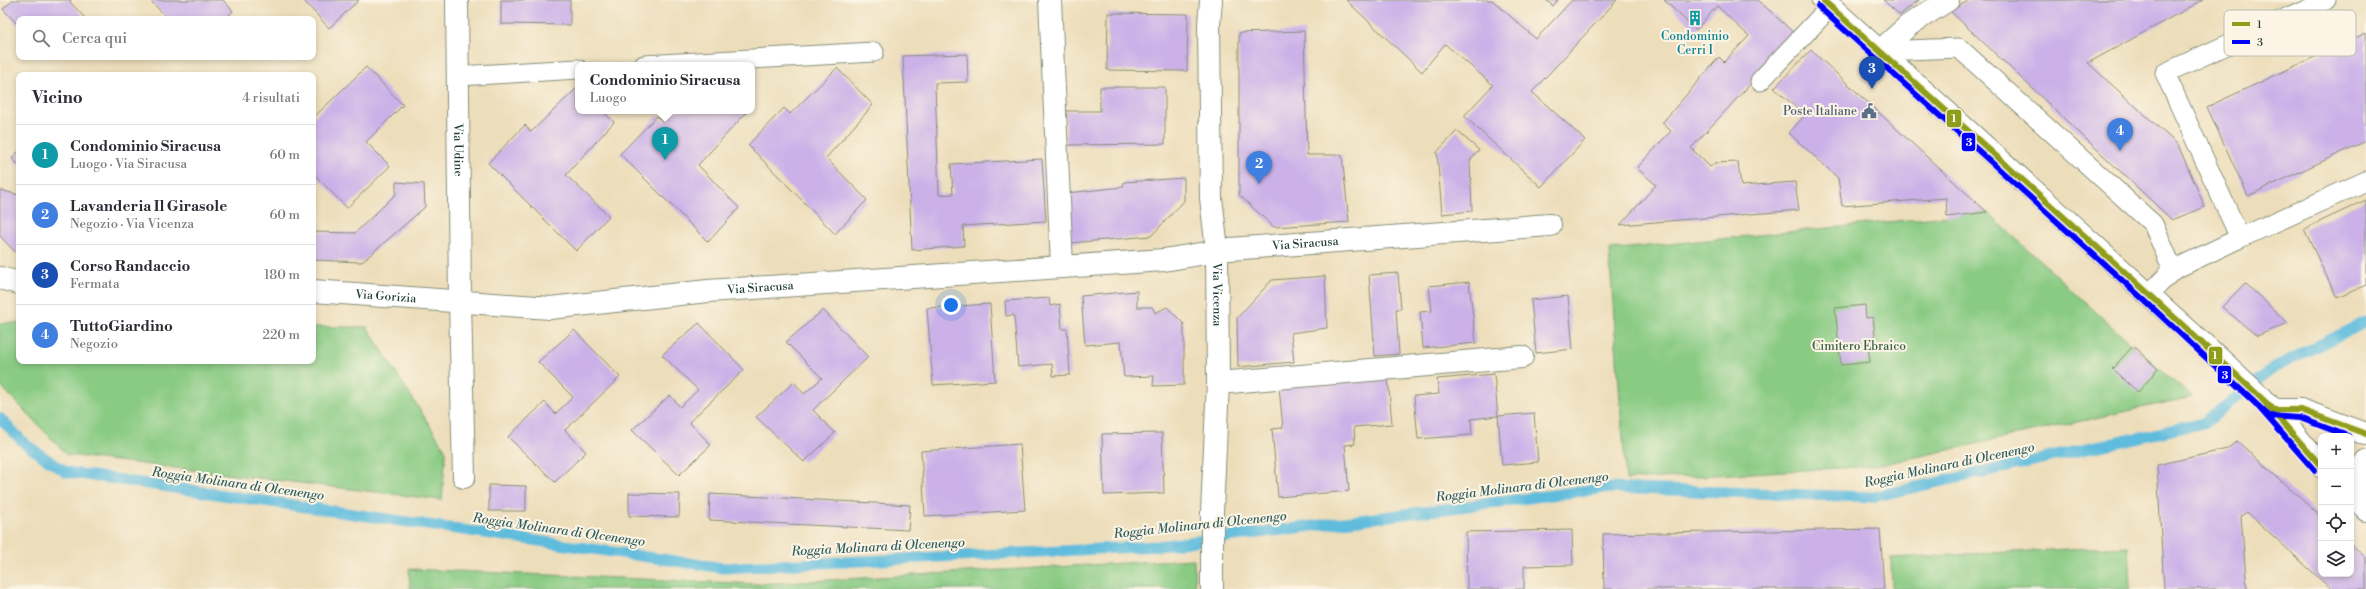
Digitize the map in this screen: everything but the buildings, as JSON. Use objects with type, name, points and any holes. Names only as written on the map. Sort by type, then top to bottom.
[{"type":"street","name":"Via Udine","points":[[457,0],[460,300],[464,477]]},
{"type":"street","points":[[1050,0],[1062,267]]},
{"type":"street","name":"Via Vicenza","points":[[1211,0],[1209,25],[1211,198],[1217,250],[1218,383],[1212,512],[1212,589]]},
{"type":"street","points":[[1880,52],[1909,25],[1948,0]]},
{"type":"street","points":[[1827,4],[2150,294],[2224,363],[2274,410],[2318,462]]},
{"type":"street","name":"Via Siracusa","points":[[460,300],[550,308],[708,291],[1164,260],[1217,250],[1550,225]]},
{"type":"street","points":[[0,278],[16,282]]},
{"type":"street","name":"Via Gorizia","points":[[316,291],[460,300]]},
{"type":"street","points":[[1218,383],[1522,357]]},
{"type":"street","points":[[2274,410],[2301,410],[2366,434]]},
{"type":"street","points":[[2360,504],[2358,484],[2360,472],[2366,461]]},
{"type":"lane","points":[[2304,10],[2326,0]]},
{"type":"lane","points":[[1760,81],[1827,4]]},
{"type":"lane","points":[[2224,46],[2165,73],[2240,238]]},
{"type":"lane","points":[[1880,52],[1959,48],[2153,224],[2173,270]]},
{"type":"lane","points":[[697,62],[874,52]]},
{"type":"lane","points":[[458,76],[575,69]]},
{"type":"lane","points":[[2150,294],[2173,270],[2366,181]]},
{"type":"green space","name":"Cimitero Ebraico","points":[[1987,212],[2133,346],[2192,397],[1875,466],[1626,480],[1609,250]]},
{"type":"green space","points":[[0,323],[16,323],[16,364],[316,364],[316,327],[367,327],[446,451],[442,500],[67,455],[0,385]]},
{"type":"green space","points":[[2128,546],[2130,589],[1892,589],[1891,558]]},
{"type":"green space","points":[[1194,559],[1195,589],[410,589],[409,569],[758,584]]},
{"type":"waterway","name":"Roggia Molinara di Olcenengo","points":[[0,418],[25,444],[66,472],[723,568],[1158,546],[1606,488],[1872,497],[2203,423],[2275,367],[2366,322]]},
{"type":"transit line","name":"1","points":[[1823,0],[2149,294],[2274,410],[2301,410],[2366,434]]},
{"type":"transit line","name":"3","points":[[1818,6],[2144,300],[2269,416],[2300,418],[2340,433]]},
{"type":"transit line","name":"1","points":[[2261,398],[2318,463]]},
{"type":"transit line","name":"3","points":[[2255,403],[2315,471]]},
{"type":"place","name":"Condominio Cerri I","points":[[1695,18]]},
{"type":"place","name":"Corso Randaccio","points":[[1872,89]]},
{"type":"place","name":"Poste Italiane","points":[[1869,111]]},
{"type":"place","name":"TuttoGiardino","points":[[2120,151]]},
{"type":"place","name":"Condominio Siracusa","points":[[665,160]]},
{"type":"place","name":"Lavanderia Il Girasole","points":[[1259,184]]}]
